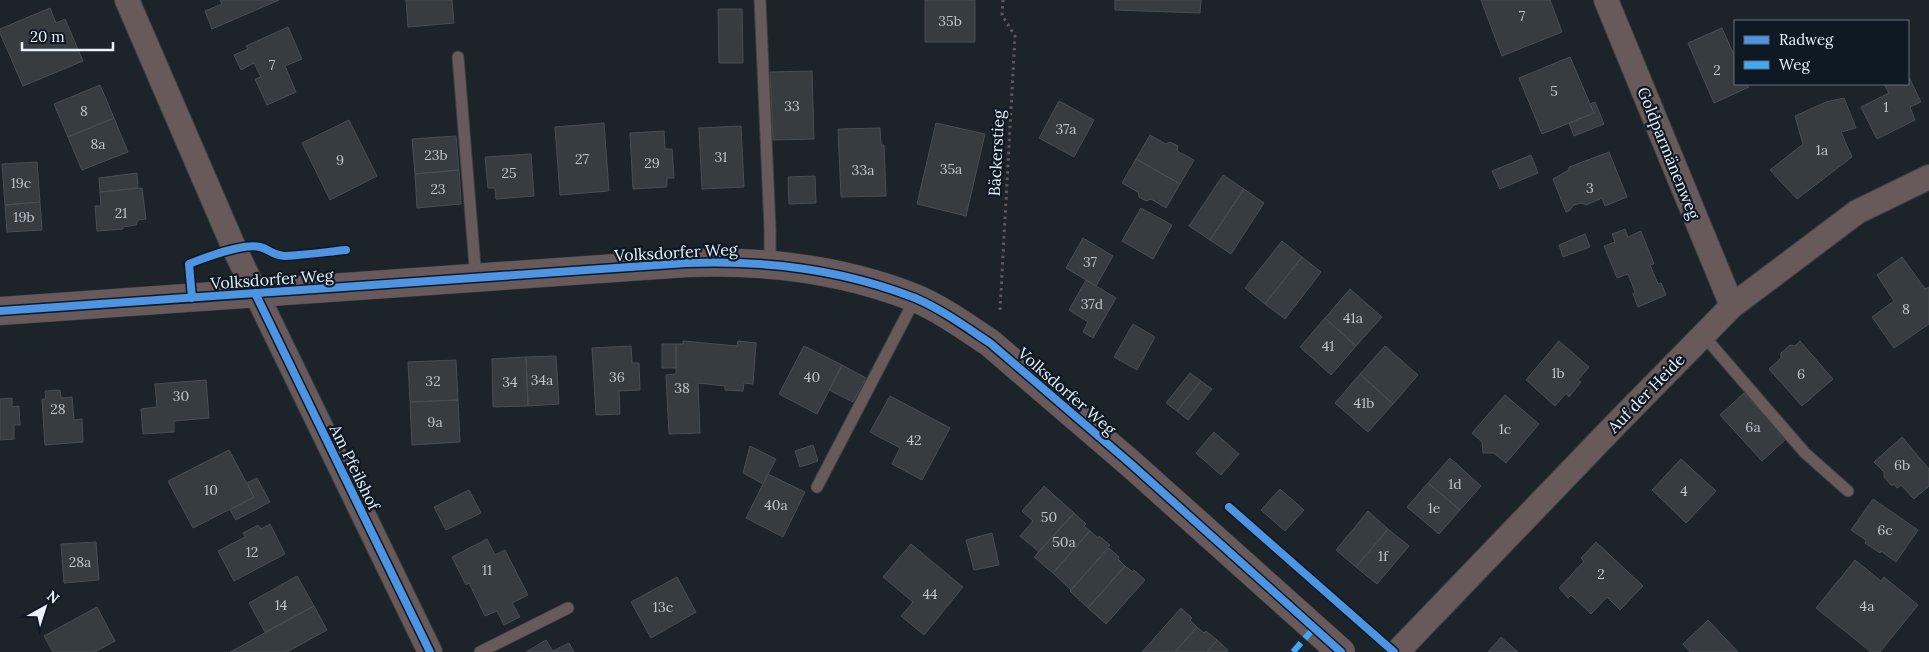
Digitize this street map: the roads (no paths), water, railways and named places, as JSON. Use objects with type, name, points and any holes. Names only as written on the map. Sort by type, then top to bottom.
[{"type":"street","name":"Am Pfeilshof","points":[[127,0],[255,293],[430,652]]},
{"type":"street","name":"Goldparmänenweg","points":[[1606,0],[1732,306]]},
{"type":"street","name":"Auf der Heide","points":[[1398,652],[1732,306],[1857,212],[1929,177]]},
{"type":"street","name":"Volksdorfer Weg","points":[[0,311],[687,263],[770,264],[816,270],[857,279],[915,299],[967,327],[1009,358],[1131,464],[1341,652]]},
{"type":"lane","points":[[760,0],[770,264]]},
{"type":"lane","points":[[458,57],[476,279]]},
{"type":"lane","points":[[817,487],[915,299]]},
{"type":"lane","points":[[1703,335],[1805,453],[1848,491]]},
{"type":"lane","points":[[480,652],[568,608]]}]
